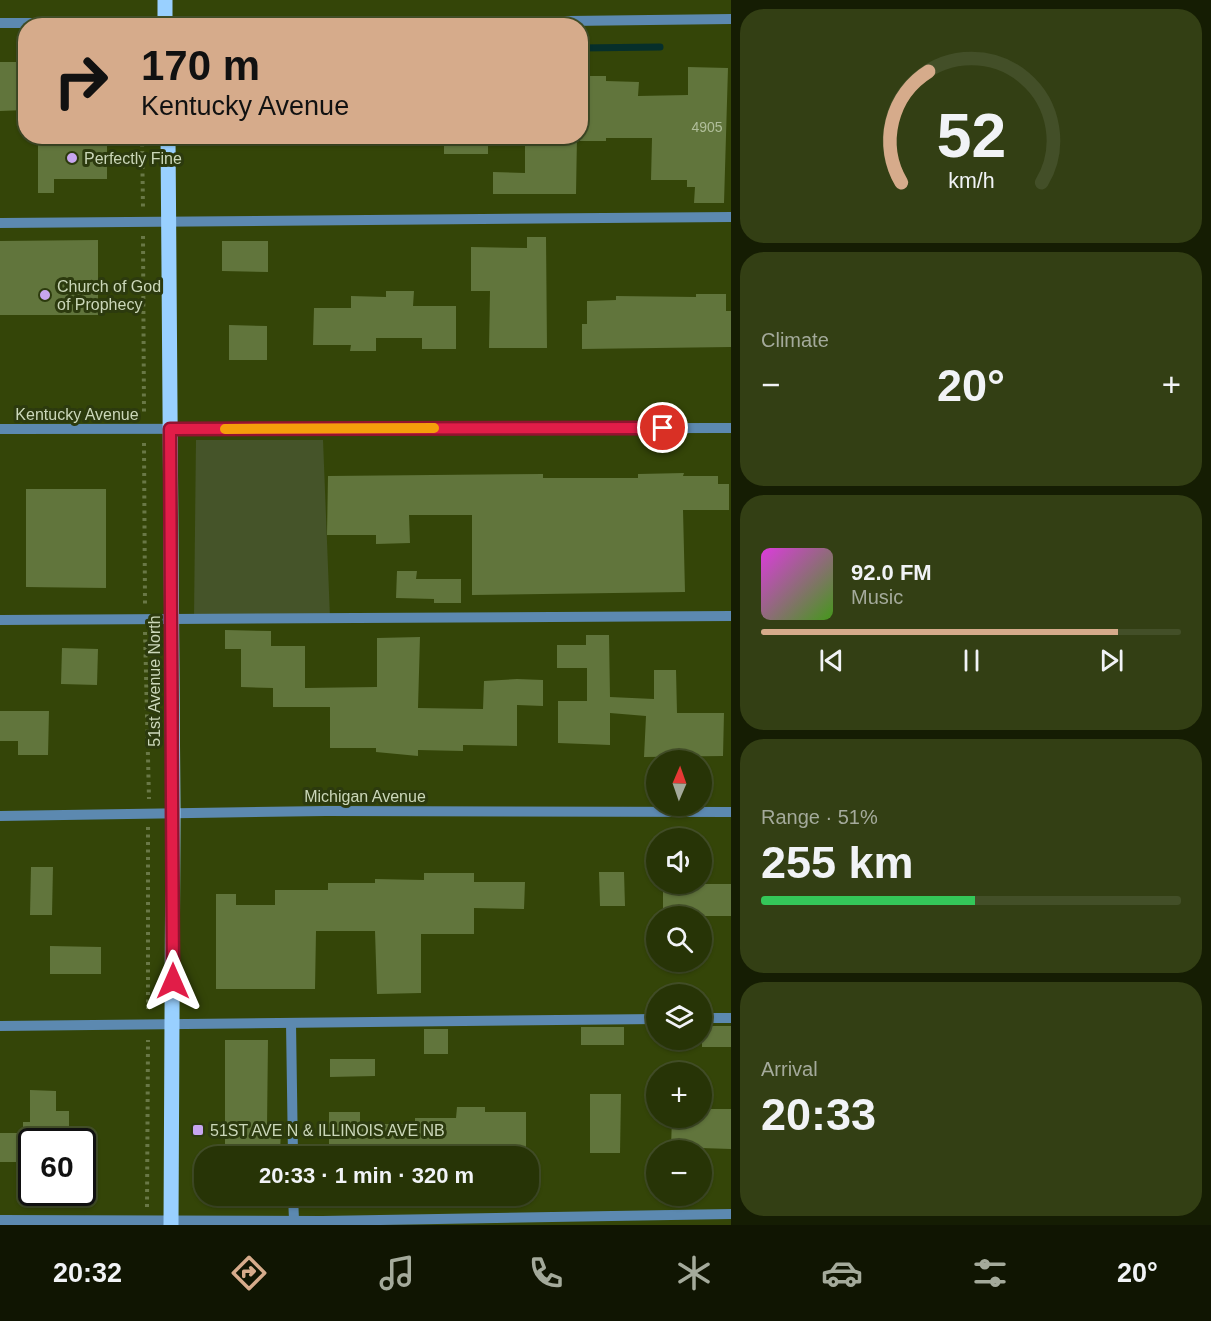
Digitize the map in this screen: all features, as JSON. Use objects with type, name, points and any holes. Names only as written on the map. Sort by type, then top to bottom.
[{"type":"main road","points":[[165,0],[165,18]]},
{"type":"main road","name":"51st Avenue North","points":[[168,144],[171,219],[173,812],[171,1222]]},
{"type":"street","points":[[588,21],[731,19]]},
{"type":"street","points":[[0,23],[18,23]]},
{"type":"street","points":[[0,223],[171,219],[731,217]]},
{"type":"street","name":"Kentucky Avenue","points":[[0,429],[731,428]]},
{"type":"street","points":[[0,620],[731,616]]},
{"type":"street","name":"Michigan Avenue","points":[[0,816],[173,812],[731,813]]},
{"type":"street","points":[[712,1018],[731,1018]]},
{"type":"street","points":[[0,1026],[646,1019]]},
{"type":"street","points":[[291,1023],[293,1146]]},
{"type":"street","points":[[293,1206],[294,1220]]},
{"type":"street","points":[[0,1220],[102,1222],[146,1219],[171,1222],[731,1214]]},
{"type":"path","points":[[142,144],[148,813],[146,1219]]},
{"type":"green space","points":[[196,440],[323,440],[330,618],[194,618]]},
{"type":"building","points":[[0,62],[18,62],[18,110],[0,111]]},
{"type":"building","points":[[688,67],[728,68],[724,203],[694,203],[695,187],[687,187],[687,180],[651,180],[652,138],[606,138],[606,141],[588,141],[588,76],[606,76],[606,81],[639,82],[638,96],[688,95]]},
{"type":"building","name":"Perfectly Fine","points":[[38,144],[107,144],[107,179],[54,179],[54,193],[38,193]]},
{"type":"building","points":[[444,144],[488,144],[488,154],[444,154]]},
{"type":"building","points":[[525,144],[577,144],[576,194],[493,194],[493,172],[525,173]]},
{"type":"building","points":[[527,237],[546,237],[547,348],[489,348],[490,291],[471,291],[471,247],[527,248]]},
{"type":"building","points":[[98,240],[98,315],[0,315],[0,241]]},
{"type":"building","points":[[222,241],[268,241],[268,272],[222,271]]},
{"type":"building","points":[[386,291],[414,291],[413,306],[456,306],[456,349],[422,349],[422,338],[376,338],[376,351],[350,351],[351,345],[313,345],[314,308],[351,308],[351,296],[386,297]]},
{"type":"building","points":[[696,294],[726,294],[726,311],[731,311],[731,347],[582,349],[582,324],[587,324],[587,301],[616,300],[616,296],[696,297]]},
{"type":"building","points":[[229,325],[267,326],[267,360],[229,360]]},
{"type":"building","points":[[684,473],[683,476],[718,476],[718,484],[729,484],[729,510],[683,510],[685,592],[472,595],[472,515],[409,515],[410,543],[376,544],[376,535],[327,535],[328,476],[543,474],[543,478],[638,478],[638,474]]},
{"type":"building","points":[[26,489],[106,489],[106,588],[26,587]]},
{"type":"building","points":[[397,571],[417,571],[416,579],[461,579],[461,603],[434,603],[434,599],[396,598]]},
{"type":"building","points":[[225,630],[271,631],[271,646],[305,646],[305,688],[377,687],[377,638],[420,637],[418,708],[483,709],[484,681],[517,679],[543,680],[543,706],[517,705],[517,746],[463,745],[463,751],[418,750],[418,756],[376,752],[376,748],[330,748],[330,707],[273,707],[273,688],[241,687],[241,649],[225,649]]},
{"type":"building","points":[[586,635],[609,635],[610,697],[654,699],[654,670],[676,670],[677,713],[724,713],[723,756],[712,756],[712,750],[646,750],[646,757],[644,757],[646,716],[610,713],[610,745],[558,743],[558,701],[587,701],[587,668],[557,668],[557,645],[586,645]]},
{"type":"building","points":[[62,648],[98,649],[97,685],[61,684]]},
{"type":"building","points":[[0,711],[49,711],[48,755],[18,755],[18,741],[0,741]]},
{"type":"building","points":[[31,867],[53,867],[52,915],[30,915]]},
{"type":"building","points":[[599,872],[624,872],[625,906],[600,906]]},
{"type":"building","points":[[424,873],[474,873],[474,882],[525,882],[524,909],[474,908],[474,934],[421,934],[421,993],[377,994],[375,931],[316,931],[315,989],[216,989],[216,894],[236,894],[236,905],[275,905],[275,890],[328,890],[328,883],[375,883],[375,879],[424,880]]},
{"type":"building","points":[[712,884],[731,884],[731,916],[712,916],[712,906],[663,906],[663,894],[712,894]]},
{"type":"building","points":[[50,946],[101,947],[101,974],[50,974]]},
{"type":"building","points":[[712,1026],[731,1026],[731,1047],[712,1047]]},
{"type":"building","points":[[581,1027],[624,1027],[624,1045],[581,1045]]},
{"type":"building","points":[[424,1029],[448,1029],[448,1054],[424,1054]]},
{"type":"building","points":[[225,1040],[268,1040],[267,1127],[281,1127],[280,1146],[225,1146]]},
{"type":"building","points":[[330,1059],[375,1059],[375,1076],[330,1077]]},
{"type":"building","points":[[30,1090],[56,1091],[56,1111],[69,1111],[69,1128],[23,1128],[23,1122],[30,1122]]},
{"type":"building","points":[[590,1094],[621,1094],[620,1153],[590,1153]]},
{"type":"building","points":[[457,1107],[485,1107],[485,1112],[526,1112],[526,1146],[329,1146],[329,1112],[360,1112],[360,1124],[415,1124],[415,1118],[456,1118]]},
{"type":"building","points":[[712,1109],[731,1109],[731,1149],[712,1148],[712,1140],[671,1140],[672,1128],[712,1128]]},
{"type":"building","points":[[0,1133],[18,1133],[18,1162],[0,1162]]},
{"type":"waterway","points":[[588,48],[660,47]]},
{"type":"slow traffic","points":[[225,429],[434,428]]},
{"type":"place","name":"Perfectly Fine","points":[[72,158]]},
{"type":"place","name":"Church of God of Prophecy","points":[[45,295]]},
{"type":"place","name":"51ST AVE N & ILLINOIS AVE NB","points":[[198,1130]]},
{"type":"route","points":[[173,981],[170,429],[663,428]]}]
